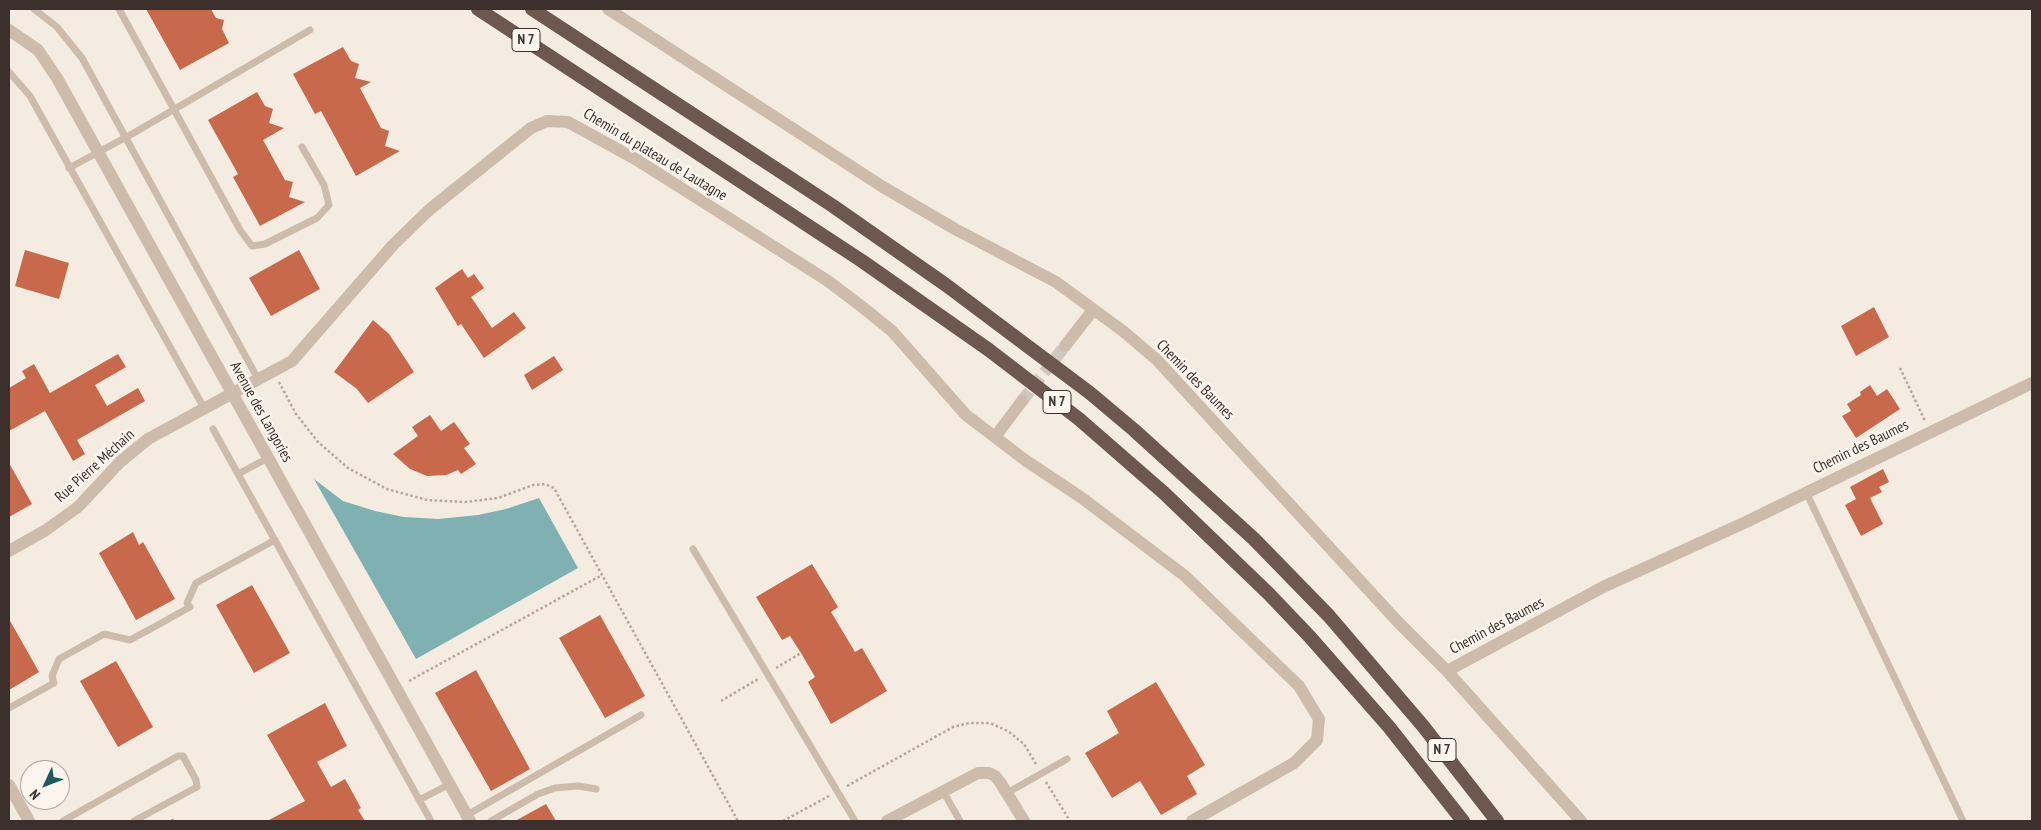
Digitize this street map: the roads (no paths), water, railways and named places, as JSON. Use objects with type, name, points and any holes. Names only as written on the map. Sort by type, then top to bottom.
[{"type":"highway","name":"N 7","points":[[478,9],[862,261],[989,350],[1079,419],[1164,493],[1275,600],[1389,727],[1462,821]]},
{"type":"highway","name":"N 7","points":[[532,9],[833,206],[946,285],[1007,329],[1134,430],[1254,539],[1329,616],[1418,719],[1497,821]]},
{"type":"street","points":[[608,9],[883,188],[955,230],[1056,282],[1093,310],[1065,346]]},
{"type":"street","name":"Avenue des Langories","points":[[9,30],[38,50],[57,78],[468,818]]},
{"type":"street","name":"Chemin du plateau de Lautagne","points":[[232,393],[292,360],[393,245],[429,210],[531,128],[547,121],[568,122],[637,160],[828,281],[892,331],[966,415],[995,437]]},
{"type":"street","name":"Chemin des Baumes","points":[[1093,310],[1124,331],[1157,360],[1398,622],[1447,671],[1603,587],[2032,383]]},
{"type":"street","name":"Rue Pierre Méchain","points":[[9,551],[46,530],[78,507],[120,462],[148,439],[232,393]]},
{"type":"street","points":[[1022,401],[995,437],[1025,460],[1082,498],[1185,576],[1299,686],[1319,719],[1317,740],[1294,763],[1192,821]]},
{"type":"street","points":[[1447,671],[1581,821]]},
{"type":"street","points":[[886,821],[978,773],[988,773],[995,776],[1024,821]]},
{"type":"street","points":[[9,785],[29,821]]},
{"type":"lane","points":[[34,9],[57,27],[82,58],[258,379]]},
{"type":"lane","points":[[118,9],[240,230],[252,246],[265,244],[317,218],[329,205],[324,185],[302,147]]},
{"type":"lane","points":[[69,168],[125,138],[310,30]]},
{"type":"lane","points":[[9,72],[30,96],[204,408]]},
{"type":"lane","points":[[213,429],[431,821]]},
{"type":"lane","points":[[238,474],[268,458]]},
{"type":"lane","points":[[1806,492],[1963,821]]},
{"type":"lane","points":[[9,708],[54,683],[52,676],[59,659],[104,634],[130,640],[156,626],[190,607],[187,603],[196,584],[275,540]]},
{"type":"lane","points":[[693,549],[855,821]]},
{"type":"lane","points":[[468,818],[641,715]]},
{"type":"lane","points":[[63,821],[178,756],[183,756],[196,780],[197,787],[134,821]]},
{"type":"lane","points":[[1008,794],[1067,759]]},
{"type":"lane","points":[[419,800],[450,784]]},
{"type":"lane","points":[[491,821],[538,794],[555,788],[578,786],[596,789]]},
{"type":"lane","points":[[943,791],[960,821]]},
{"type":"water","points":[[314,479],[343,501],[375,511],[404,517],[438,519],[478,515],[506,509],[539,498],[578,568],[416,659]]},
{"type":"tunnel","points":[[1022,401],[1065,346]]}]
